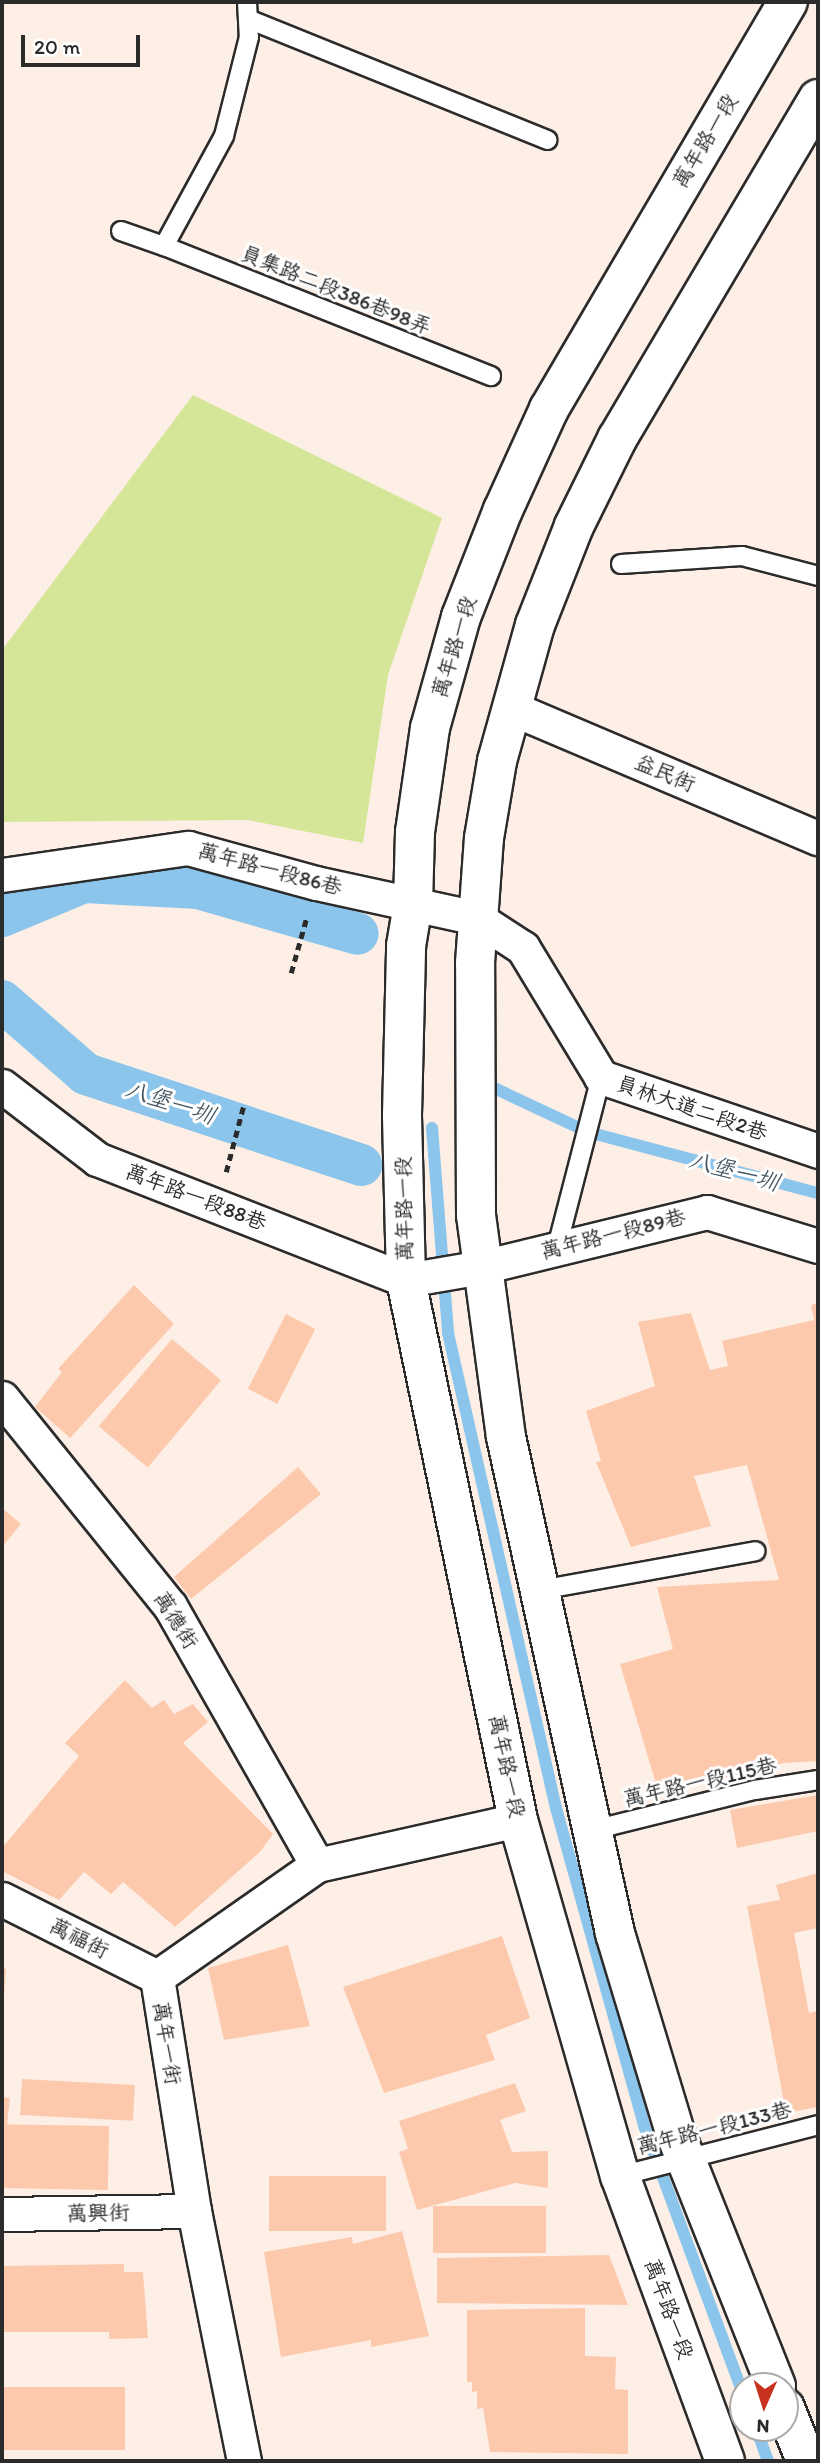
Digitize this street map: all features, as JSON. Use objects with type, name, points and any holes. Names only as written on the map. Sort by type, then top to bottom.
[{"type":"street","name":"萬年路一段","points":[[725,2461],[621,2176],[518,1820],[406,1280],[406,946],[413,904],[415,832],[430,728],[461,617],[503,510],[549,409],[788,2]]},
{"type":"street","points":[[770,2372],[685,2156],[615,1933],[506,1437],[476,1215],[475,963],[488,812],[511,708],[535,625],[574,526],[611,452],[818,99]]},
{"type":"street","name":"益民街","points":[[511,708],[818,838]]},
{"type":"street","name":"萬年路一段86巷","points":[[2,875],[188,848],[477,918]]},
{"type":"street","name":"員林大道二段2巷","points":[[477,918],[523,948],[601,1077],[818,1151]]},
{"type":"street","name":"萬年路一段88巷","points":[[2,1086],[97,1158],[406,1280]]},
{"type":"street","name":"萬年路一段89巷","points":[[406,1280],[482,1267],[707,1212],[818,1246]]},
{"type":"street","name":"萬德街","points":[[2,1398],[170,1606],[317,1865]]},
{"type":"street","name":"萬年一街","points":[[244,2461],[194,2211],[157,1977],[317,1865],[518,1820]]},
{"type":"street","name":"萬福街","points":[[2,1899],[157,1977]]},
{"type":"street","name":"萬興街","points":[[2,2214],[194,2211]]},
{"type":"street","points":[[798,2442],[806,2461]]},
{"type":"lane","points":[[164,246],[224,136],[249,37],[248,11],[548,140]]},
{"type":"lane","name":"員集路二段386巷98弄","points":[[121,231],[491,376]]},
{"type":"lane","points":[[621,564],[742,556],[818,576]]},
{"type":"lane","points":[[557,1247],[601,1077]]},
{"type":"lane","points":[[540,1590],[756,1551]]},
{"type":"lane","name":"萬年路一段115巷","points":[[593,1830],[755,1790],[818,1780]]},
{"type":"lane","name":"萬年路一段133巷","points":[[621,2176],[685,2156],[818,2125]]},
{"type":"path","points":[[291,973],[309,910]]},
{"type":"path","points":[[225,1176],[244,1104]]},
{"type":"green space","points":[[193,395],[442,518],[388,675],[363,843],[248,820],[2,822],[2,650]]},
{"type":"building","points":[[134,1285],[174,1324],[70,1438],[35,1407],[62,1372],[58,1369]]},
{"type":"building","points":[[818,1303],[818,1761],[784,1763],[711,1781],[709,1775],[657,1787],[620,1664],[673,1649],[657,1587],[779,1580],[747,1465],[694,1476],[711,1526],[631,1547],[596,1462],[601,1461],[586,1411],[655,1386],[638,1322],[691,1313],[710,1370],[728,1366],[722,1341],[814,1320],[811,1305]]},
{"type":"building","points":[[286,1314],[315,1329],[277,1404],[248,1389]]},
{"type":"building","points":[[172,1339],[221,1380],[148,1467],[99,1426]]},
{"type":"building","points":[[298,1467],[321,1494],[191,1599],[174,1577]]},
{"type":"building","points":[[2,1508],[21,1524],[2,1547]]},
{"type":"building","points":[[125,1680],[152,1708],[164,1700],[174,1714],[193,1704],[208,1722],[183,1743],[273,1834],[260,1852],[175,1927],[123,1882],[111,1894],[84,1872],[59,1900],[2,1871],[2,1848],[79,1756],[65,1743]]},
{"type":"building","points":[[818,1795],[818,1831],[737,1848],[730,1810]]},
{"type":"building","points":[[818,1873],[818,1928],[794,1933],[809,2013],[818,2011],[818,2107],[786,2113],[747,1906],[780,1900],[776,1885]]},
{"type":"building","points":[[502,1936],[530,2018],[486,2035],[495,2060],[384,2093],[343,1987]]},
{"type":"building","points":[[288,1945],[310,2026],[224,2040],[208,1968]]},
{"type":"building","points":[[2,1968],[6,1969],[4,1996],[2,1996]]},
{"type":"building","points":[[22,2079],[135,2085],[133,2121],[20,2115]]},
{"type":"building","points":[[515,2083],[526,2111],[500,2120],[512,2152],[548,2151],[548,2188],[515,2183],[417,2210],[399,2152],[408,2149],[399,2121]]},
{"type":"building","points":[[2,2097],[10,2098],[7,2125],[2,2124]]},
{"type":"building","points":[[2,2124],[109,2126],[108,2190],[2,2188]]},
{"type":"building","points":[[269,2176],[386,2176],[386,2231],[269,2231]]},
{"type":"building","points":[[433,2206],[546,2206],[546,2253],[433,2253]]},
{"type":"building","points":[[402,2231],[429,2336],[371,2347],[371,2340],[281,2357],[264,2252],[352,2237],[353,2244]]},
{"type":"building","points":[[609,2255],[628,2305],[437,2303],[437,2258]]},
{"type":"building","points":[[124,2264],[124,2272],[143,2272],[148,2338],[109,2339],[109,2332],[2,2332],[2,2266]]},
{"type":"building","points":[[585,2308],[585,2356],[616,2357],[615,2389],[628,2390],[628,2454],[490,2452],[483,2408],[477,2409],[477,2391],[472,2392],[472,2382],[467,2382],[467,2310]]},
{"type":"building","points":[[2,2387],[125,2387],[125,2450],[2,2450]]},
{"type":"waterway","name":"八堡一圳","points":[[2,916],[84,882],[198,888],[358,934]]},
{"type":"waterway","name":"八堡一圳","points":[[2,1001],[86,1074],[361,1165]]},
{"type":"waterway","name":"八堡一圳","points":[[494,1088],[588,1132],[818,1193]]},
{"type":"waterway","points":[[432,1128],[448,1333],[556,1808],[644,2126],[735,2372]]},
{"type":"waterway","points":[[761,2442],[768,2461]]}]
